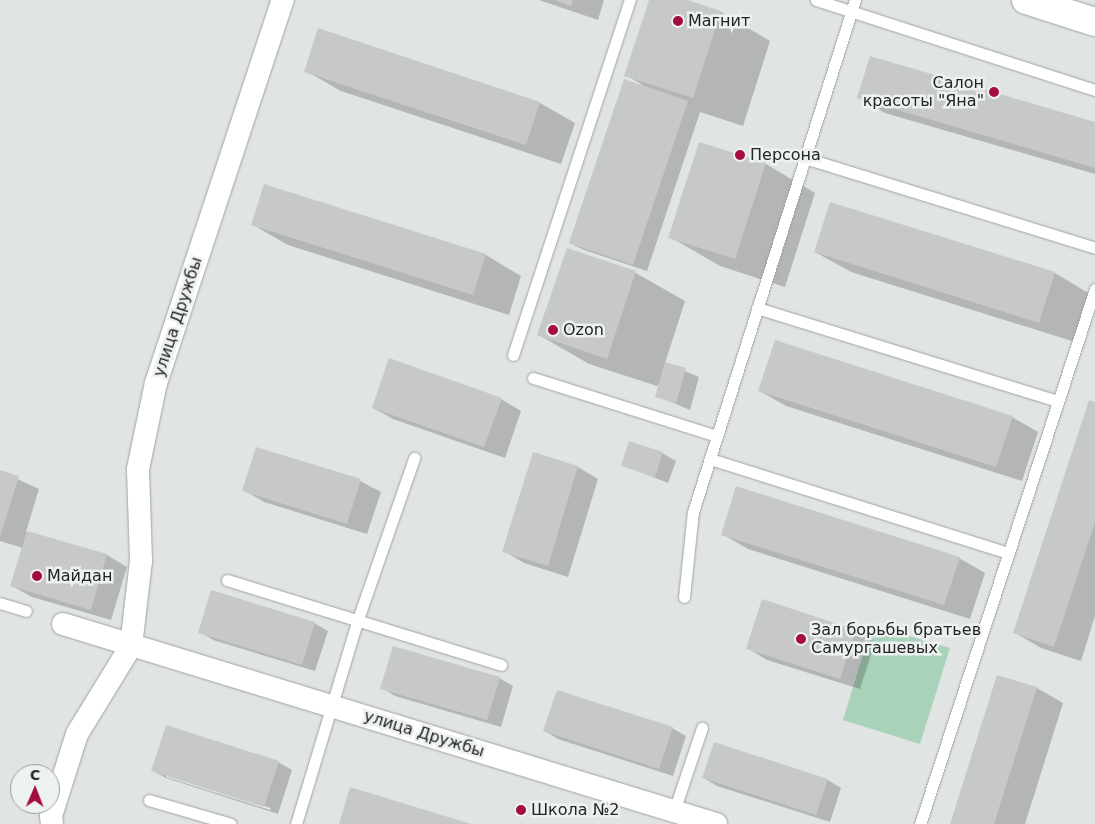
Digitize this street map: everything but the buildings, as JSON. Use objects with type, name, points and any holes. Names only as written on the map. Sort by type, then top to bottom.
[{"type":"street","name":"улица Дружбы","points":[[48,821],[77,734],[131,646],[141,561],[138,469],[156,383],[283,0]]},
{"type":"street","points":[[1026,0],[1095,22]]},
{"type":"street","name":"улица Дружбы","points":[[63,624],[716,824]]},
{"type":"lane","points":[[513,354],[630,0]]},
{"type":"lane","points":[[816,0],[853,6],[1095,90]]},
{"type":"lane","points":[[684,598],[693,512],[853,6]]},
{"type":"lane","points":[[805,158],[1095,248]]},
{"type":"lane","points":[[920,824],[1095,289]]},
{"type":"lane","points":[[757,308],[1058,401]]},
{"type":"lane","points":[[533,378],[717,436]]},
{"type":"lane","points":[[296,824],[357,622],[414,458]]},
{"type":"lane","points":[[710,459],[1009,553]]},
{"type":"lane","points":[[227,580],[357,622],[501,665]]},
{"type":"lane","points":[[0,603],[26,611]]},
{"type":"lane","points":[[674,811],[702,728]]},
{"type":"lane","points":[[150,800],[231,824]]},
{"type":"green space","points":[[872,625],[950,648],[920,744],[843,720]]},
{"type":"place","name":"Магнит","points":[[678,21]]},
{"type":"place","name":"Салон красоты \"Яна\"","points":[[994,92]]},
{"type":"place","name":"Персона","points":[[740,155]]},
{"type":"place","name":"Ozon","points":[[553,330]]},
{"type":"place","name":"Майдан","points":[[37,576]]},
{"type":"place","name":"Зал борьбы братьев Самургашевых","points":[[801,639]]},
{"type":"place","name":"Школа №2","points":[[521,810]]}]
